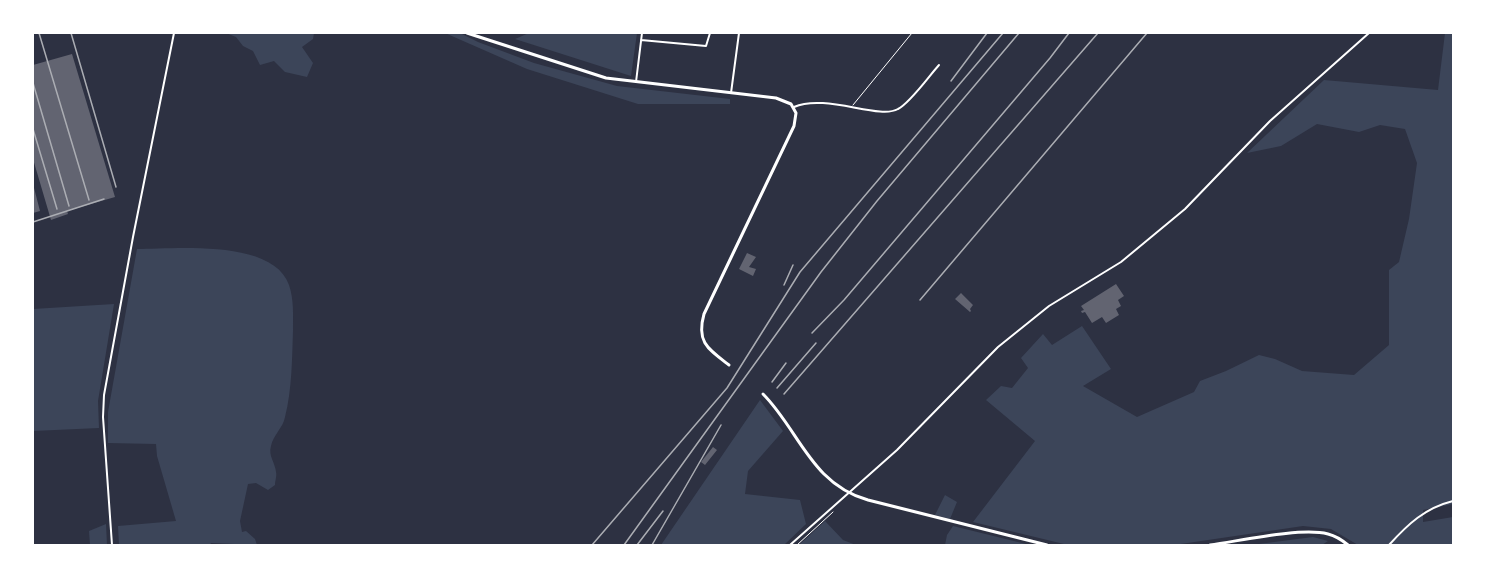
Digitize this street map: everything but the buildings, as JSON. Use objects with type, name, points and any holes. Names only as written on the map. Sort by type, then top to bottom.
[{"type":"street","points":[[112,545],[103,417],[104,395],[174,33]]},
{"type":"street","points":[[467,33],[606,78],[782,99],[794,107],[797,116],[794,126],[704,314],[701,325],[705,345],[729,365]]},
{"type":"street","points":[[636,82],[642,33]]},
{"type":"street","points":[[642,40],[706,46],[710,33]]},
{"type":"street","points":[[730,93],[739,33]]},
{"type":"street","points":[[790,545],[897,450],[998,347],[1049,306],[1121,262],[1185,208],[1270,121],[1369,33]]},
{"type":"street","points":[[794,107],[810,102],[885,112],[898,110],[939,65]]},
{"type":"street","points":[[763,394],[771,402],[809,459],[848,492],[864,499],[1047,545]]},
{"type":"street","points":[[1389,545],[1405,527],[1425,512],[1453,501]]},
{"type":"street","points":[[1210,545],[1315,532],[1338,538],[1348,545]]},
{"type":"lane","points":[[853,107],[854,102],[912,33]]},
{"type":"shaded area","points":[[226,33],[314,33],[313,39],[302,47],[313,63],[307,77],[285,72],[274,61],[260,65],[253,51],[243,46],[236,37]]},
{"type":"shaded area","points":[[445,33],[460,33],[534,63],[617,86],[730,99],[730,104],[638,104],[527,69]]},
{"type":"shaded area","points":[[529,33],[637,33],[631,76],[515,39]]},
{"type":"shaded area","points":[[1445,33],[1453,33],[1453,504],[1423,510],[1423,522],[1453,517],[1453,545],[1358,545],[1331,529],[1303,526],[1174,545],[1068,545],[973,522],[1035,441],[986,400],[1001,386],[1012,388],[1028,368],[1021,358],[1043,334],[1052,345],[1082,326],[1111,369],[1083,386],[1137,417],[1194,392],[1200,381],[1259,355],[1275,359],[1302,371],[1354,375],[1389,345],[1389,270],[1399,262],[1409,219],[1417,163],[1405,129],[1380,125],[1359,132],[1317,124],[1281,146],[1247,153],[1324,80],[1438,90]]},
{"type":"shaded area","points":[[198,248],[244,253],[264,260],[279,270],[289,285],[293,313],[291,374],[285,417],[270,450],[276,474],[275,485],[268,490],[256,483],[248,484],[240,521],[242,532],[246,531],[255,539],[257,545],[211,543],[210,545],[119,545],[118,526],[176,521],[157,456],[156,444],[108,443],[108,412],[137,249]]},
{"type":"shaded area","points":[[114,304],[98,401],[99,428],[33,431],[33,309]]},
{"type":"shaded area","points":[[760,400],[783,431],[748,471],[745,494],[800,500],[806,524],[784,545],[661,545]]},
{"type":"shaded area","points":[[945,495],[957,502],[950,519],[935,515]]},
{"type":"shaded area","points":[[825,521],[843,540],[856,545],[799,545]]},
{"type":"shaded area","points":[[106,524],[107,545],[90,545],[89,531]]},
{"type":"shaded area","points":[[953,526],[1030,545],[945,545],[947,535]]},
{"type":"shaded area","points":[[1313,537],[1328,541],[1322,545],[1251,545]]},
{"type":"railway","points":[[39,33],[89,200]]},
{"type":"railway","points":[[71,33],[116,187]]},
{"type":"railway","points":[[951,81],[987,33]]},
{"type":"railway","points":[[592,545],[727,388],[800,272],[1003,33]]},
{"type":"railway","points":[[624,545],[821,272],[877,201],[1019,33]]},
{"type":"railway","points":[[812,333],[844,300],[1069,33]]},
{"type":"railway","points":[[784,394],[1098,33]]},
{"type":"railway","points":[[920,300],[1147,33]]},
{"type":"railway","points":[[33,83],[69,206]]},
{"type":"railway","points":[[33,129],[57,209]]},
{"type":"railway","points":[[33,222],[104,199]]},
{"type":"railway","points":[[784,285],[793,265]]},
{"type":"railway","points":[[777,388],[816,343]]},
{"type":"railway","points":[[772,382],[786,363]]},
{"type":"railway","points":[[652,545],[721,425]]},
{"type":"railway","points":[[637,545],[663,511]]}]
